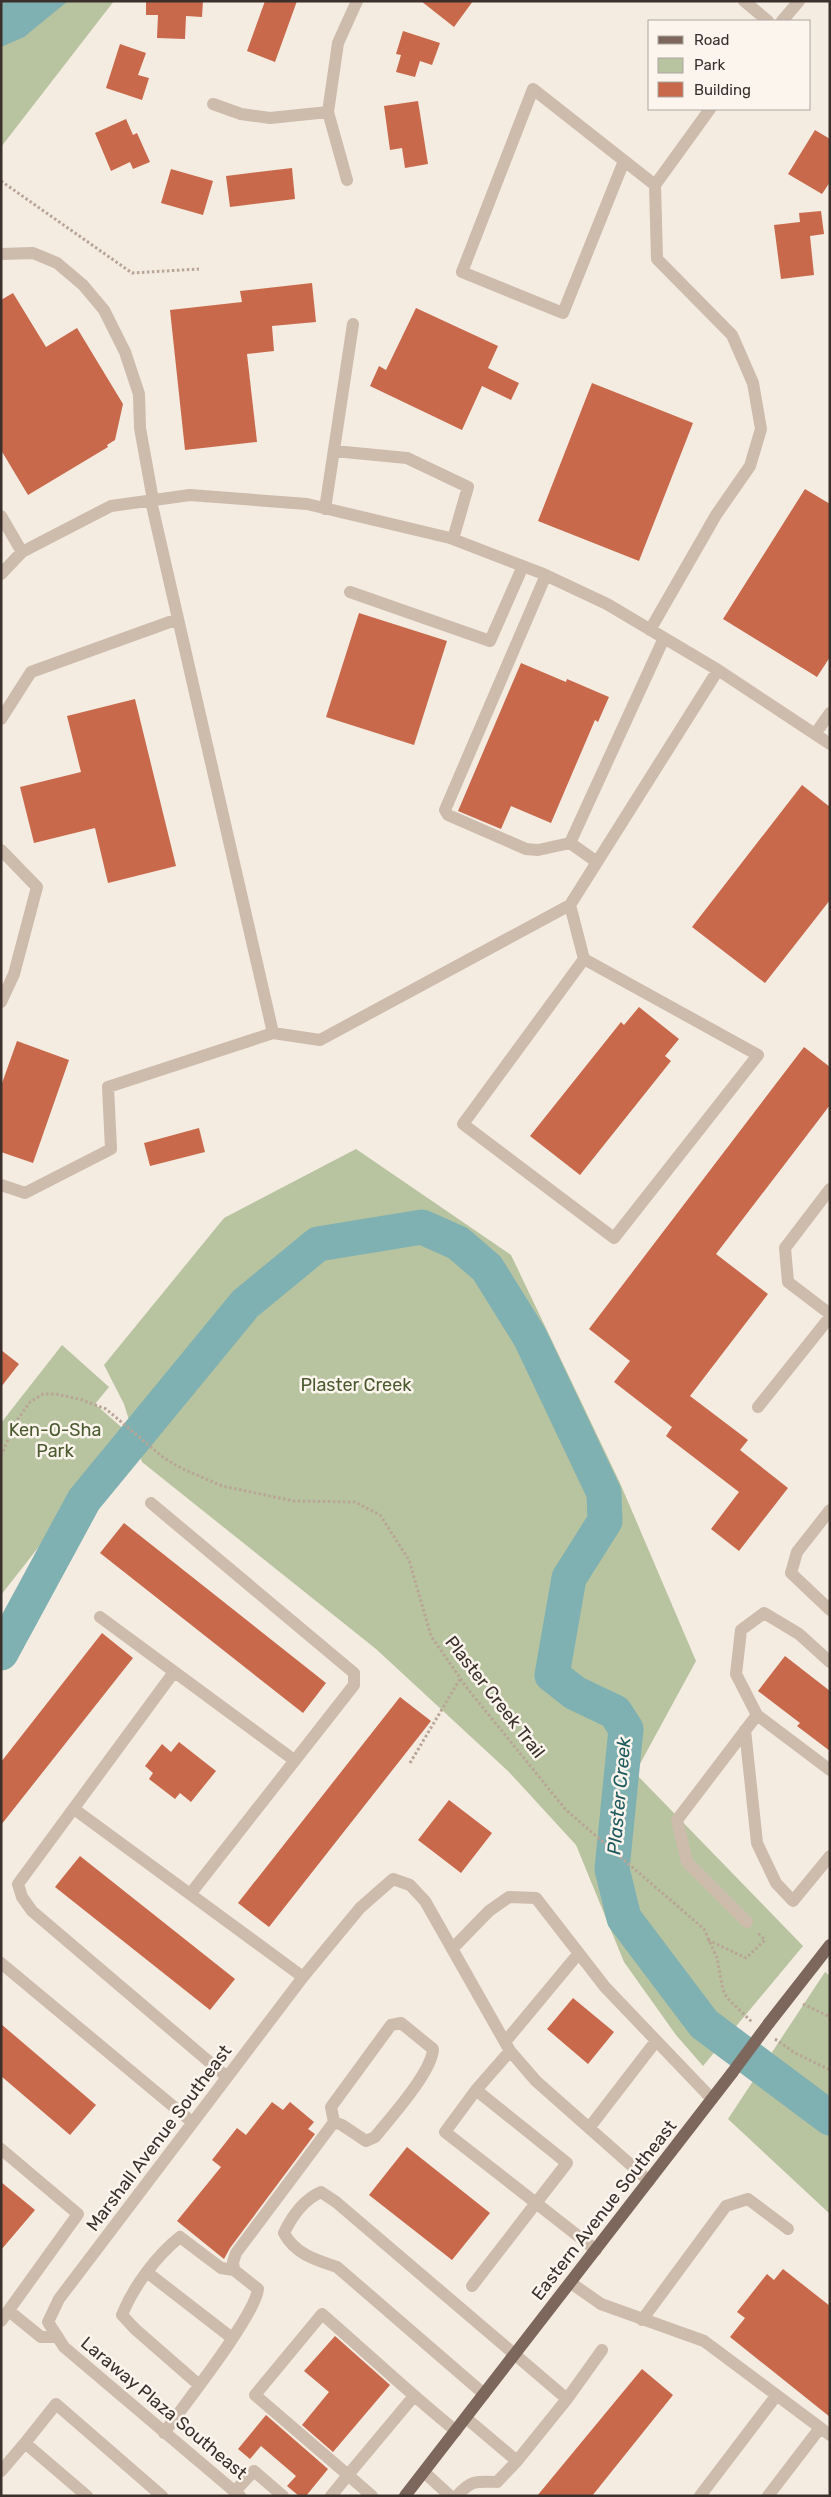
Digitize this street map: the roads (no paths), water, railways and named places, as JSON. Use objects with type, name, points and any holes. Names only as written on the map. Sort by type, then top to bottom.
[{"type":"main road","name":"Eastern Avenue Southeast","points":[[405,2496],[830,1945]]},
{"type":"street","points":[[347,180],[328,112],[338,43],[357,1]]},
{"type":"street","points":[[744,1],[767,20]]},
{"type":"street","points":[[783,20],[799,1]]},
{"type":"street","points":[[624,161],[563,313],[462,272],[533,89],[655,185]]},
{"type":"street","points":[[213,104],[241,114],[270,118],[328,112]]},
{"type":"street","points":[[650,630],[716,515],[750,466],[761,430],[753,383],[732,335],[657,258],[655,185],[709,110]]},
{"type":"street","points":[[1,254],[33,253],[57,263],[83,285],[104,310],[125,352],[139,394],[140,428],[152,500],[273,1033]]},
{"type":"street","points":[[325,508],[353,324]]},
{"type":"street","points":[[334,451],[407,458],[468,487],[453,539]]},
{"type":"street","points":[[1,574],[22,552],[111,506],[190,495],[307,504],[453,539],[546,575],[607,604],[718,670],[830,744]]},
{"type":"street","points":[[1,516],[22,552]]},
{"type":"street","points":[[350,592],[490,641],[522,566]]},
{"type":"street","points":[[546,575],[445,810],[448,814],[526,849],[538,850],[570,843],[597,862]]},
{"type":"street","points":[[1,719],[31,672],[178,619]]},
{"type":"street","points":[[570,843],[664,638]]},
{"type":"street","points":[[1,1184],[25,1193],[111,1149],[108,1087],[273,1033],[320,1040],[570,905],[718,670]]},
{"type":"street","points":[[815,734],[830,713]]},
{"type":"street","points":[[1,850],[37,888],[14,974],[1,1002]]},
{"type":"street","points":[[570,905],[584,959],[758,1056],[614,1238],[462,1124],[584,959]]},
{"type":"street","points":[[1,970],[14,974]]},
{"type":"street","points":[[758,1407],[830,1315],[788,1282],[785,1248],[830,1189]]},
{"type":"street","points":[[151,1503],[354,1673],[354,1685],[192,1893]]},
{"type":"street","points":[[830,1510],[797,1552],[791,1573],[830,1610]]},
{"type":"street","points":[[830,1662],[799,1634],[764,1613],[741,1630],[736,1674],[757,1715],[830,1770]]},
{"type":"street","points":[[100,1616],[294,1760]]},
{"type":"street","points":[[174,1672],[18,1884],[22,1897],[32,1911],[227,2077]]},
{"type":"street","points":[[747,1922],[687,1862],[677,1820],[757,1715]]},
{"type":"street","points":[[745,1730],[757,1843],[776,1883],[793,1901],[830,1856]]},
{"type":"street","points":[[74,1809],[192,1893],[303,1977]]},
{"type":"street","name":"Marshall Avenue Southeast","points":[[48,2322],[59,2299],[192,2122],[303,1977],[360,1908],[393,1879],[410,1885],[425,1901],[452,1949]]},
{"type":"street","points":[[649,2181],[536,2081],[508,2046],[452,1949],[489,1910],[509,1897],[536,1898],[605,1987],[712,2099]]},
{"type":"street","points":[[579,1953],[445,2132],[596,2250]]},
{"type":"street","points":[[1,1963],[192,2122]]},
{"type":"street","points":[[234,2270],[232,2262],[236,2253],[334,2122],[331,2107],[391,2026],[401,2023],[434,2049],[433,2059],[423,2074],[375,2137],[366,2141],[342,2124],[334,2122]]},
{"type":"street","points":[[589,2128],[656,2041]]},
{"type":"street","points":[[472,2286],[567,2163],[476,2090]]},
{"type":"street","points":[[1,2149],[78,2214],[1,2321]]},
{"type":"street","points":[[484,2394],[337,2267],[315,2260],[291,2246],[284,2233],[290,2219],[309,2197],[321,2192],[336,2202],[566,2399]]},
{"type":"street","points":[[642,2320],[726,2206],[748,2199],[788,2229]]},
{"type":"street","points":[[164,2432],[232,2338],[257,2297],[258,2288],[234,2270],[221,2268],[180,2237],[169,2246],[148,2273],[128,2301],[122,2315],[134,2329],[198,2384]]},
{"type":"street","points":[[148,2273],[232,2338]]},
{"type":"street","points":[[571,2282],[601,2304],[704,2341],[825,2431],[768,2496]]},
{"type":"street","points":[[9,2311],[41,2337],[58,2337]]},
{"type":"street","points":[[372,2496],[255,2395],[322,2314],[456,2431]]},
{"type":"street","name":"Laraway Plaza Southeast","points":[[48,2322],[64,2347],[237,2494]]},
{"type":"street","points":[[457,2496],[463,2489],[478,2480],[497,2482],[517,2461],[602,2350]]},
{"type":"street","points":[[331,2496],[414,2396]]},
{"type":"street","points":[[700,2496],[776,2396]]},
{"type":"street","points":[[1,2471],[56,2404],[162,2496]]},
{"type":"street","points":[[466,2418],[517,2461]]},
{"type":"street","points":[[25,2443],[87,2496]]},
{"type":"street","points":[[237,2494],[254,2472],[283,2496]]},
{"type":"street","points":[[424,2472],[450,2496]]},
{"type":"water","points":[[1,1],[68,1],[24,37],[1,47]]},
{"type":"waterway","name":"Plaster Creek","points":[[1,1653],[84,1500],[245,1304],[318,1244],[422,1227],[458,1243],[487,1268],[530,1337],[604,1493],[605,1521],[569,1578],[552,1675],[575,1693],[615,1712],[626,1729],[612,1869],[624,1918],[704,2024],[830,2118]]},
{"type":"park label","name":"Ken-O-Sha Park","points":[[55,1440]]}]
